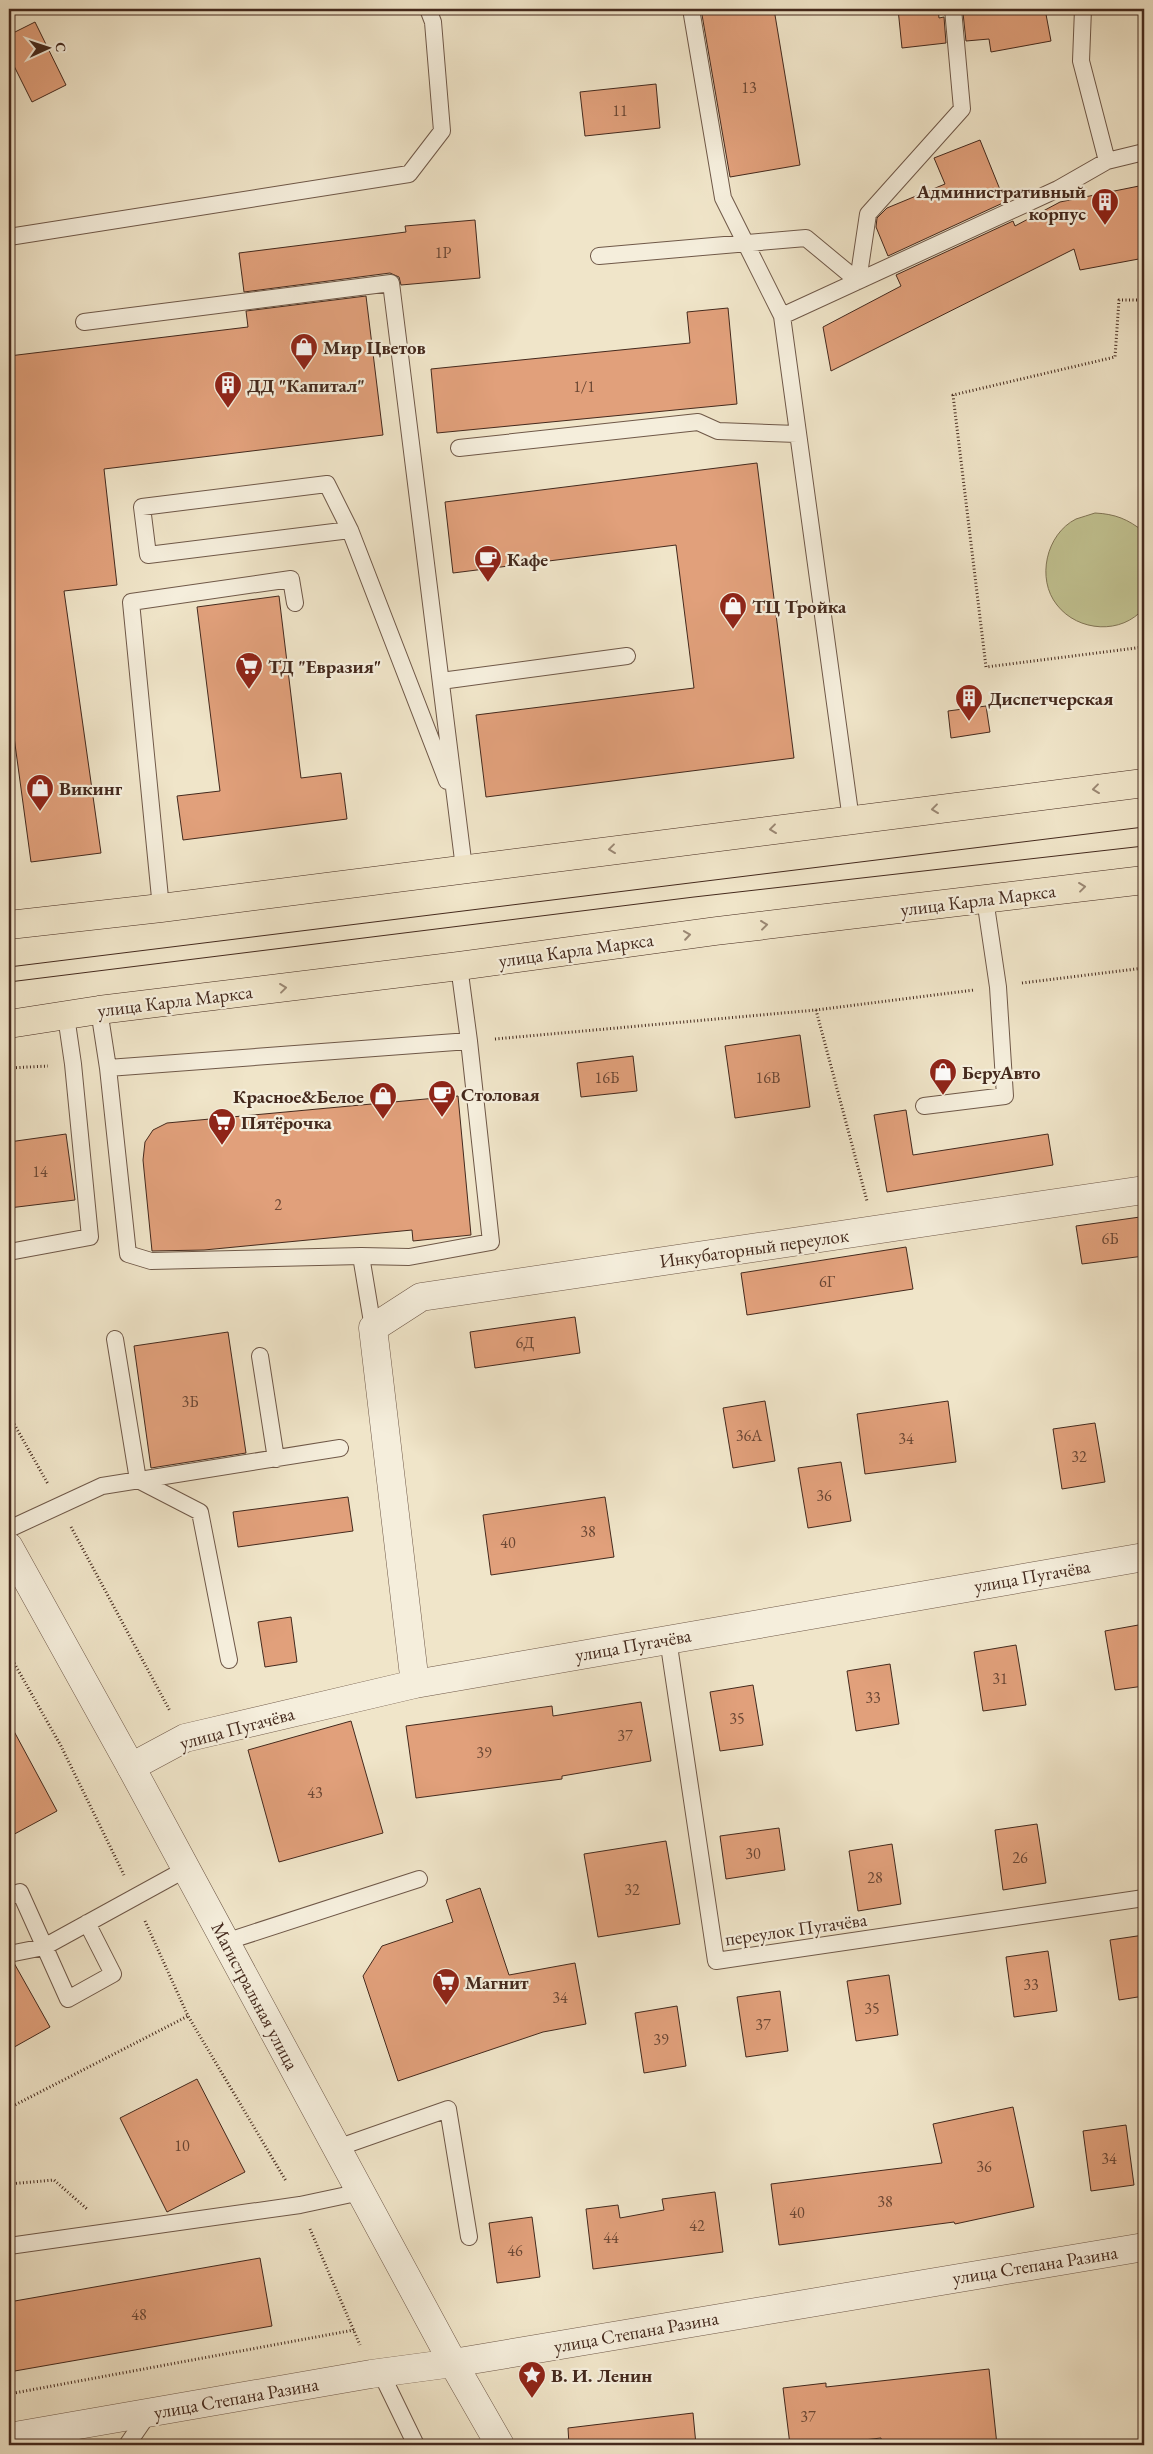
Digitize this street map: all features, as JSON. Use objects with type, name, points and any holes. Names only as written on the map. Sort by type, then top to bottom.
[{"type":"main road","points":[[9,925],[161,908],[1144,783]]},
{"type":"main road","name":"улица Карла Маркса","points":[[9,1024],[99,1010],[459,966],[706,932],[1144,880]]},
{"type":"street","name":"Инкубаторный переулок","points":[[373,1328],[421,1297],[1144,1190]]},
{"type":"street","points":[[373,1328],[415,1684]]},
{"type":"street","name":"Магистральная улица","points":[[9,1546],[131,1767],[453,2363],[500,2445]]},
{"type":"street","name":"улица Пугачёва","points":[[131,1767],[185,1738],[415,1684],[1144,1557]]},
{"type":"street","name":"улица Степана Разина","points":[[9,2437],[376,2374],[453,2363],[1144,2247]]},
{"type":"lane","points":[[9,237],[409,174],[442,131],[433,22],[428,9]]},
{"type":"lane","points":[[690,9],[723,198],[782,316],[851,820]]},
{"type":"lane","points":[[858,281],[868,214],[962,109],[953,9]]},
{"type":"lane","points":[[1083,9],[1082,61],[1107,161]]},
{"type":"lane","points":[[782,316],[1058,190],[1107,161],[1144,152]]},
{"type":"lane","points":[[599,256],[806,238],[858,281]]},
{"type":"lane","points":[[84,322],[391,283],[464,868]]},
{"type":"lane","points":[[459,448],[698,422],[718,431],[797,434]]},
{"type":"lane","points":[[350,530],[148,555],[142,507],[327,484],[350,530],[456,804]]},
{"type":"lane","points":[[161,908],[131,602],[291,579],[295,603]]},
{"type":"lane","points":[[441,681],[627,656]]},
{"type":"lane","points":[[924,1106],[1005,1096],[998,986],[985,899]]},
{"type":"lane","points":[[99,1010],[108,1068],[128,1254],[151,1261],[361,1256],[408,1257],[491,1242],[470,1041],[459,966]]},
{"type":"lane","points":[[9,1252],[90,1237],[73,1064],[66,1016]]},
{"type":"lane","points":[[108,1068],[470,1041]]},
{"type":"lane","points":[[361,1256],[373,1328]]},
{"type":"lane","points":[[115,1339],[138,1480]]},
{"type":"lane","points":[[260,1356],[276,1458]]},
{"type":"lane","points":[[9,1529],[102,1486],[340,1448]]},
{"type":"lane","points":[[138,1480],[200,1512],[229,1660]]},
{"type":"lane","name":"переулок Пугачёва","points":[[668,1639],[716,1961],[1144,1898]]},
{"type":"lane","points":[[9,1954],[44,1947],[186,1869]]},
{"type":"lane","points":[[225,1942],[419,1879]]},
{"type":"lane","points":[[9,1896],[20,1892],[68,1999],[112,1974],[87,1923]]},
{"type":"lane","points":[[337,2148],[448,2109],[469,2237]]},
{"type":"lane","points":[[9,2246],[300,2206],[361,2192]]},
{"type":"lane","points":[[376,2374],[416,2445]]},
{"type":"lane","points":[[127,2445],[149,2413]]},
{"type":"path","points":[[1144,300],[1119,300],[1115,357],[953,395],[986,667],[1144,647]]},
{"type":"path","points":[[470,1041],[816,1010],[1144,968]]},
{"type":"path","points":[[816,1010],[875,1230]]},
{"type":"path","points":[[9,1415],[60,1505],[185,1738]]},
{"type":"path","points":[[9,1654],[60,1746],[135,1897],[188,2016],[300,2206],[354,2330],[376,2374]]},
{"type":"path","points":[[9,2108],[188,2016]]},
{"type":"path","points":[[9,2184],[54,2180],[112,2232]]},
{"type":"path","points":[[9,2394],[354,2330]]},
{"type":"green space","points":[[1095,513],[1121,518],[1144,532],[1144,608],[1135,617],[1124,623],[1112,626],[1100,627],[1076,621],[1057,605],[1047,583],[1047,558],[1057,535],[1076,519]]},
{"type":"building","points":[[701,9],[774,9],[800,165],[730,177]]},
{"type":"building","points":[[898,9],[938,9],[939,18],[944,17],[946,43],[902,48]]},
{"type":"building","points":[[988,9],[1045,9],[1051,41],[991,52],[989,39],[966,41],[963,13]]},
{"type":"building","points":[[35,22],[66,85],[32,102],[9,56],[9,35]]},
{"type":"building","points":[[656,84],[660,128],[585,136],[580,92]]},
{"type":"building","points":[[980,140],[1005,202],[888,256],[876,227],[877,218],[887,208],[945,184],[934,158]]},
{"type":"building","points":[[1144,185],[1144,258],[1080,270],[1074,249],[831,371],[823,327],[901,286],[896,275],[1013,221],[1015,226],[1060,202]]},
{"type":"building","points":[[475,220],[480,278],[401,285],[399,277],[390,273],[244,292],[239,253],[406,232],[405,226]]},
{"type":"building","points":[[366,296],[383,435],[104,469],[117,585],[64,591],[101,853],[31,862],[9,700],[9,356],[248,327],[246,311]]},
{"type":"building","points":[[728,308],[737,404],[437,433],[431,369],[690,343],[687,312]]},
{"type":"building","name":"ТЦ Тройка","points":[[757,463],[794,758],[486,797],[476,715],[694,688],[676,545],[453,573],[445,502]]},
{"type":"building","name":"ТД \"Евразия\"","points":[[279,596],[301,778],[341,773],[347,819],[183,840],[177,796],[220,791],[197,607]]},
{"type":"building","name":"Диспетчерская","points":[[986,706],[990,732],[951,738],[948,711]]},
{"type":"building","points":[[800,1035],[810,1107],[735,1118],[725,1046]]},
{"type":"building","points":[[633,1056],[637,1091],[581,1097],[577,1063]]},
{"type":"building","points":[[458,1096],[471,1235],[413,1241],[412,1230],[204,1250],[152,1251],[143,1160],[145,1142],[153,1130],[167,1123]]},
{"type":"building","points":[[906,1110],[913,1155],[1048,1134],[1053,1165],[887,1192],[874,1115]]},
{"type":"building","points":[[66,1134],[75,1200],[9,1208],[9,1142]]},
{"type":"building","points":[[1140,1217],[1144,1256],[1082,1264],[1076,1226]]},
{"type":"building","points":[[906,1247],[913,1289],[747,1315],[741,1273]]},
{"type":"building","points":[[575,1317],[580,1353],[475,1368],[470,1332]]},
{"type":"building","points":[[228,1332],[246,1453],[151,1468],[134,1346]]},
{"type":"building","points":[[765,1401],[775,1461],[733,1468],[723,1408]]},
{"type":"building","points":[[948,1401],[956,1462],[865,1474],[857,1414]]},
{"type":"building","points":[[1095,1423],[1105,1482],[1062,1489],[1053,1429]]},
{"type":"building","points":[[841,1462],[851,1521],[808,1528],[798,1468]]},
{"type":"building","points":[[348,1497],[353,1531],[238,1547],[233,1512]]},
{"type":"building","points":[[605,1497],[614,1557],[491,1575],[483,1515]]},
{"type":"building","points":[[291,1617],[297,1662],[265,1667],[258,1622]]},
{"type":"building","points":[[1144,1624],[1144,1686],[1115,1690],[1105,1631]]},
{"type":"building","points":[[1016,1645],[1026,1705],[983,1711],[974,1652]]},
{"type":"building","points":[[890,1664],[899,1724],[856,1731],[847,1671]]},
{"type":"building","points":[[753,1685],[763,1745],[720,1751],[710,1692]]},
{"type":"building","points":[[641,1702],[651,1761],[562,1776],[562,1779],[416,1798],[406,1726],[552,1706],[553,1716]]},
{"type":"building","points":[[351,1721],[383,1833],[279,1862],[248,1750]]},
{"type":"building","points":[[9,1722],[57,1811],[9,1837]]},
{"type":"building","points":[[1037,1824],[1046,1883],[1003,1890],[995,1830]]},
{"type":"building","points":[[779,1828],[785,1870],[726,1879],[720,1836]]},
{"type":"building","points":[[666,1841],[680,1924],[598,1937],[584,1854]]},
{"type":"building","points":[[892,1844],[901,1904],[858,1911],[849,1851]]},
{"type":"building","name":"Магнит","points":[[480,1888],[509,1975],[575,1963],[586,2024],[543,2032],[398,2081],[363,1976],[382,1946],[453,1922],[446,1900]]},
{"type":"building","points":[[1144,1935],[1144,1996],[1119,2000],[1110,1940]]},
{"type":"building","points":[[1048,1951],[1057,2011],[1014,2017],[1006,1957]]},
{"type":"building","points":[[14,1963],[50,2027],[9,2050],[9,1964]]},
{"type":"building","points":[[889,1975],[898,2035],[856,2041],[847,1981]]},
{"type":"building","points":[[780,1991],[788,2051],[746,2057],[737,1997]]},
{"type":"building","points":[[677,2006],[686,2066],[644,2073],[635,2013]]},
{"type":"building","points":[[197,2079],[245,2172],[167,2212],[120,2118]]},
{"type":"building","points":[[1013,2107],[1034,2207],[955,2224],[954,2222],[779,2245],[771,2184],[942,2163],[933,2124]]},
{"type":"building","points":[[1126,2125],[1134,2185],[1091,2191],[1083,2131]]},
{"type":"building","points":[[715,2192],[723,2252],[593,2269],[586,2209],[618,2205],[620,2218],[664,2210],[662,2199]]},
{"type":"building","points":[[532,2217],[540,2277],[497,2283],[489,2223]]},
{"type":"building","points":[[260,2258],[272,2326],[9,2372],[9,2302]]},
{"type":"building","points":[[989,2369],[997,2445],[882,2445],[881,2438],[820,2445],[790,2445],[783,2388],[826,2383],[826,2387]]},
{"type":"building","points":[[693,2413],[696,2445],[569,2445],[568,2428]]},
{"type":"tram line","points":[[9,967],[1144,827]]},
{"type":"tram line","points":[[9,982],[694,897],[1144,846]]},
{"type":"place","name":"Административный корпус","points":[[1105,226]]},
{"type":"place","name":"Мир Цветов","points":[[304,371]]},
{"type":"place","name":"ДД \"Капитал\"","points":[[228,409]]},
{"type":"place","name":"Кафе","points":[[488,583]]},
{"type":"place","name":"ТЦ Тройка","points":[[733,630]]},
{"type":"place","name":"ТД \"Евразия\"","points":[[249,690]]},
{"type":"place","name":"Диспетчерская","points":[[969,722]]},
{"type":"place","name":"Викинг","points":[[40,812]]},
{"type":"place","name":"БеруАвто","points":[[943,1096]]},
{"type":"place","name":"Столовая","points":[[442,1118]]},
{"type":"place","name":"Красное&Белое","points":[[383,1120]]},
{"type":"place","name":"Пятёрочка","points":[[222,1146]]},
{"type":"place","name":"Магнит","points":[[446,2006]]},
{"type":"place","name":"В. И. Ленин","points":[[532,2399]]}]
